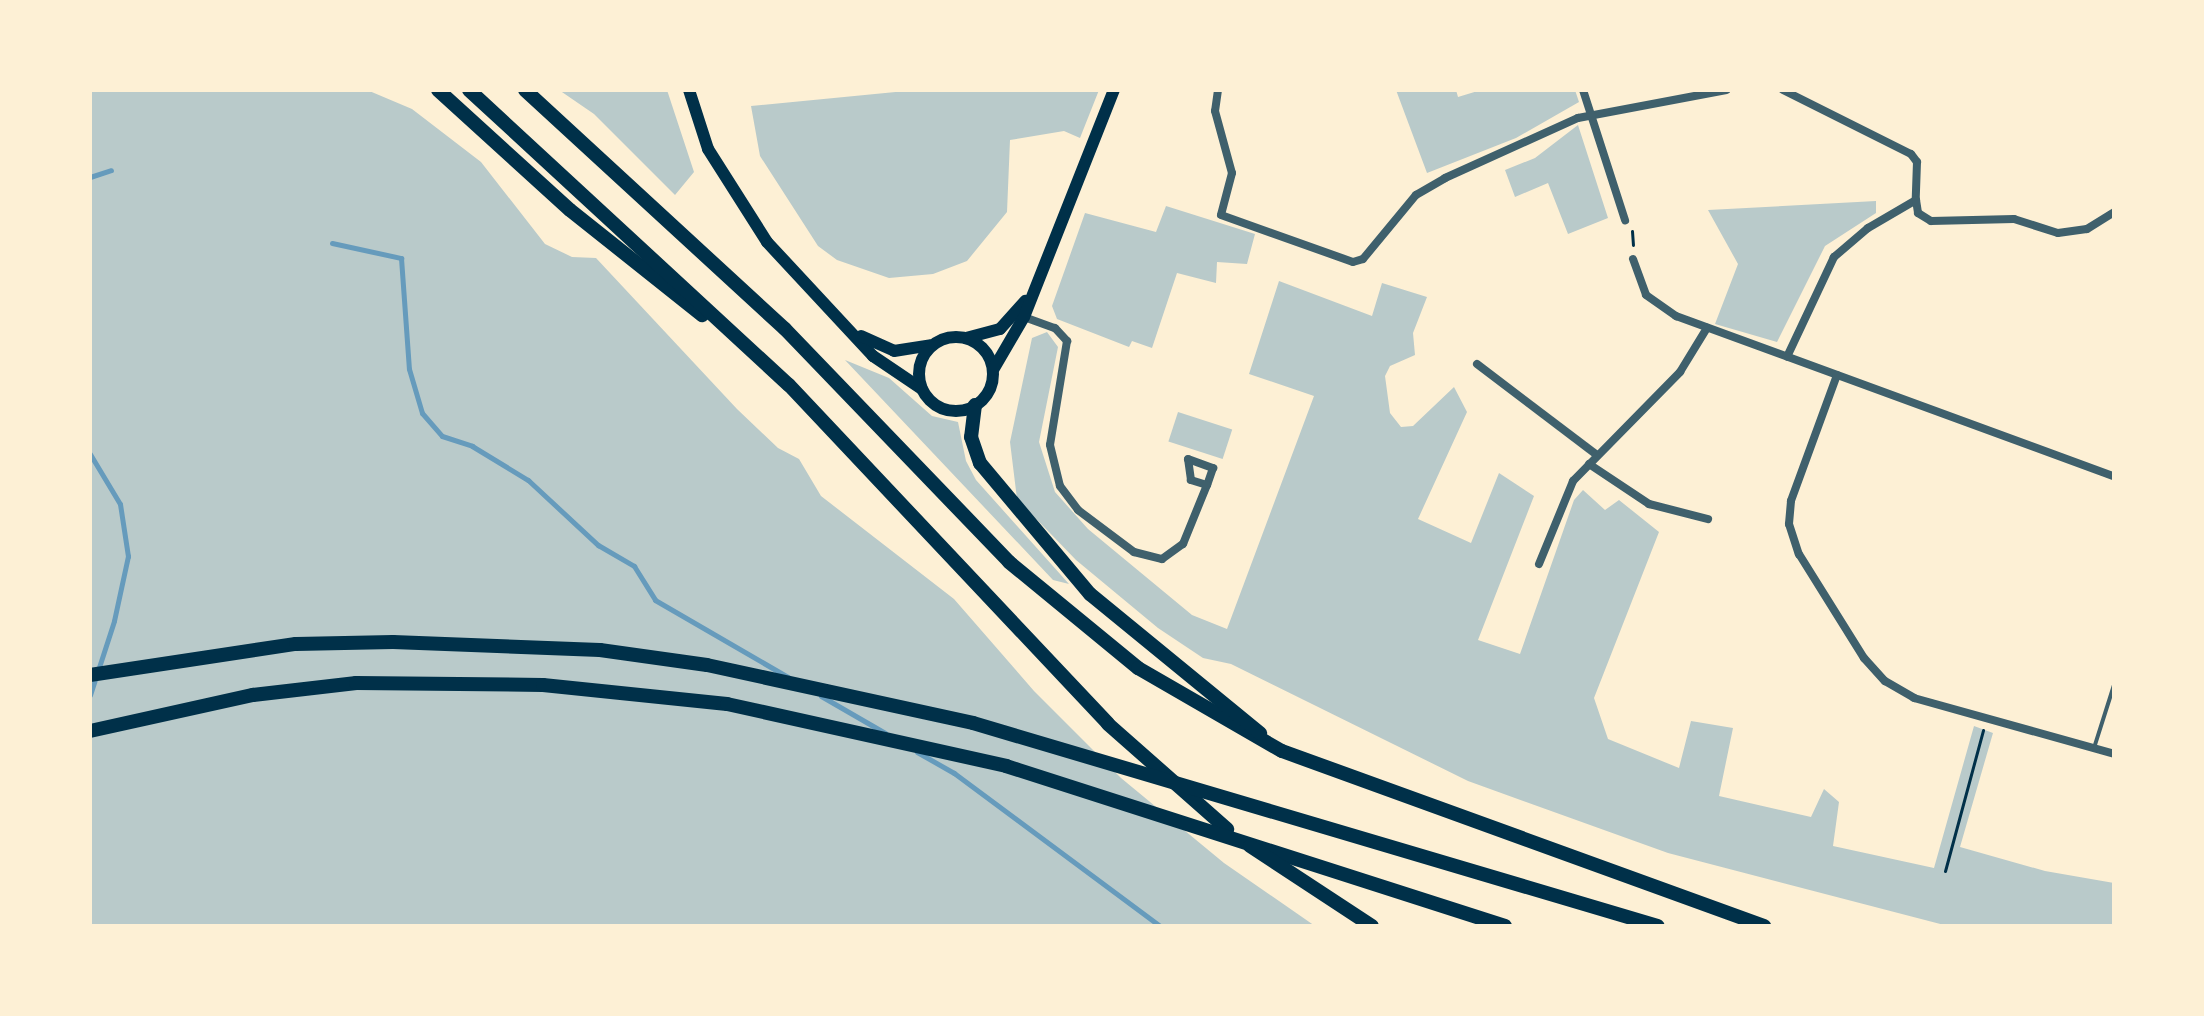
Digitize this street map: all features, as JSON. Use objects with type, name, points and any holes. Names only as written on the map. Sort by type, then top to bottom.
[{"type":"highway","points":[[438,90],[570,210],[792,388]]},
{"type":"highway","points":[[469,90],[792,388],[1139,754],[1247,844],[1372,926]]},
{"type":"highway","points":[[525,90],[785,329],[1050,598],[1179,696],[1282,751],[1764,926]]},
{"type":"highway","points":[[975,405],[971,437],[980,463],[1090,594],[1282,751]]},
{"type":"highway","points":[[90,675],[296,644],[600,650],[761,675],[907,706],[1290,814],[1658,926]]},
{"type":"highway","points":[[90,731],[253,695],[356,683],[466,682],[636,692],[819,721],[993,762],[1505,926]]},
{"type":"main road","points":[[689,90],[708,149],[767,242],[880,363],[922,389],[945,409],[975,405],[989,391],[993,370],[1024,317],[1114,90]]},
{"type":"main road","points":[[843,322],[862,337],[894,351],[988,335],[1010,321],[1038,282]]},
{"type":"main road","points":[[966,338],[988,355],[993,370]]},
{"type":"main road","points":[[922,389],[922,359],[935,343]]},
{"type":"street","points":[[1218,90],[1215,111],[1232,173],[1219,205],[1221,215],[1353,262],[1363,259],[1395,216],[1431,185],[1590,114],[1726,90]]},
{"type":"street","points":[[1583,90],[1625,220]]},
{"type":"street","points":[[1783,90],[1915,157],[1918,213],[1931,221],[2014,219],[2058,233],[2087,229],[2114,212]]},
{"type":"street","points":[[1787,357],[1834,257],[1868,228],[1916,200]]},
{"type":"street","points":[[1633,259],[1646,295],[1676,316],[2114,476]]},
{"type":"street","points":[[1024,317],[1055,328],[1067,341],[1051,457],[1060,486],[1078,510],[1134,552],[1162,559],[1183,544],[1207,485]]},
{"type":"street","points":[[1539,564],[1566,492],[1597,455],[1680,372],[1707,328]]},
{"type":"street","points":[[1477,364],[1597,455]]},
{"type":"street","points":[[1837,375],[1791,501],[1789,524],[1796,548],[1877,675],[1914,698],[2114,754]]},
{"type":"street","points":[[1589,464],[1649,504],[1708,519]]},
{"type":"lane","points":[[2094,748],[2114,685]]},
{"type":"path","points":[[1625,220],[1636,245],[1630,246],[1633,259]]},
{"type":"path","points":[[1945,871],[1986,719]]},
{"type":"shaded area","points":[[90,90],[367,90],[412,109],[481,162],[545,244],[572,257],[596,258],[737,409],[778,448],[799,459],[821,496],[954,599],[1034,691],[1121,778],[1224,863],[1315,926],[90,926]]},
{"type":"shaded area","points":[[559,90],[667,90],[694,172],[675,195],[594,114]]},
{"type":"shaded area","points":[[916,90],[1099,90],[1080,138],[1064,131],[1010,140],[1007,212],[967,261],[933,274],[889,278],[837,260],[818,246],[760,156],[751,106]]},
{"type":"shaded area","points":[[1396,90],[1456,90],[1458,97],[1481,90],[1575,90],[1579,102],[1516,138],[1427,173]]},
{"type":"shaded area","points":[[1578,125],[1608,218],[1568,234],[1548,183],[1515,197],[1505,170],[1535,158]]},
{"type":"shaded area","points":[[1876,201],[1876,213],[1825,246],[1777,342],[1715,324],[1738,264],[1708,210]]},
{"type":"shaded area","points":[[1166,206],[1255,234],[1247,264],[1217,262],[1216,283],[1177,273],[1152,348],[1132,341],[1129,347],[1057,319],[1052,306],[1085,213],[1156,232]]},
{"type":"shaded area","points":[[1279,281],[1372,316],[1382,283],[1427,297],[1413,333],[1415,355],[1390,366],[1385,376],[1390,413],[1401,427],[1413,426],[1454,387],[1467,412],[1418,519],[1471,543],[1499,473],[1534,496],[1478,640],[1520,654],[1574,500],[1583,490],[1605,510],[1619,500],[1659,532],[1594,698],[1608,739],[1679,768],[1691,721],[1733,728],[1719,796],[1811,817],[1824,789],[1839,802],[1833,846],[1934,868],[1974,726],[1993,733],[1960,847],[2045,871],[2114,883],[2114,926],[1948,926],[1668,853],[1468,781],[1231,664],[1203,658],[1158,628],[1076,560],[1017,499],[1010,442],[1032,338],[1047,332],[1058,347],[1039,442],[1055,492],[1088,529],[1192,615],[1227,629],[1314,396],[1249,374]]},
{"type":"shaded area","points":[[845,360],[889,378],[932,416],[958,422],[966,461],[976,480],[1069,584],[1053,580]]},
{"type":"shaded area","points":[[1178,412],[1232,430],[1223,459],[1168,441]]},
{"type":"waterway","points":[[90,177],[111,170]]},
{"type":"waterway","points":[[332,243],[401,258],[409,369],[422,413],[442,436],[472,446],[528,480],[598,545],[634,566],[655,600],[788,677]]},
{"type":"waterway","points":[[90,454],[120,504],[128,556],[114,621],[90,695]]},
{"type":"waterway","points":[[821,696],[885,733]]},
{"type":"waterway","points":[[917,752],[954,773],[1160,926]]}]
